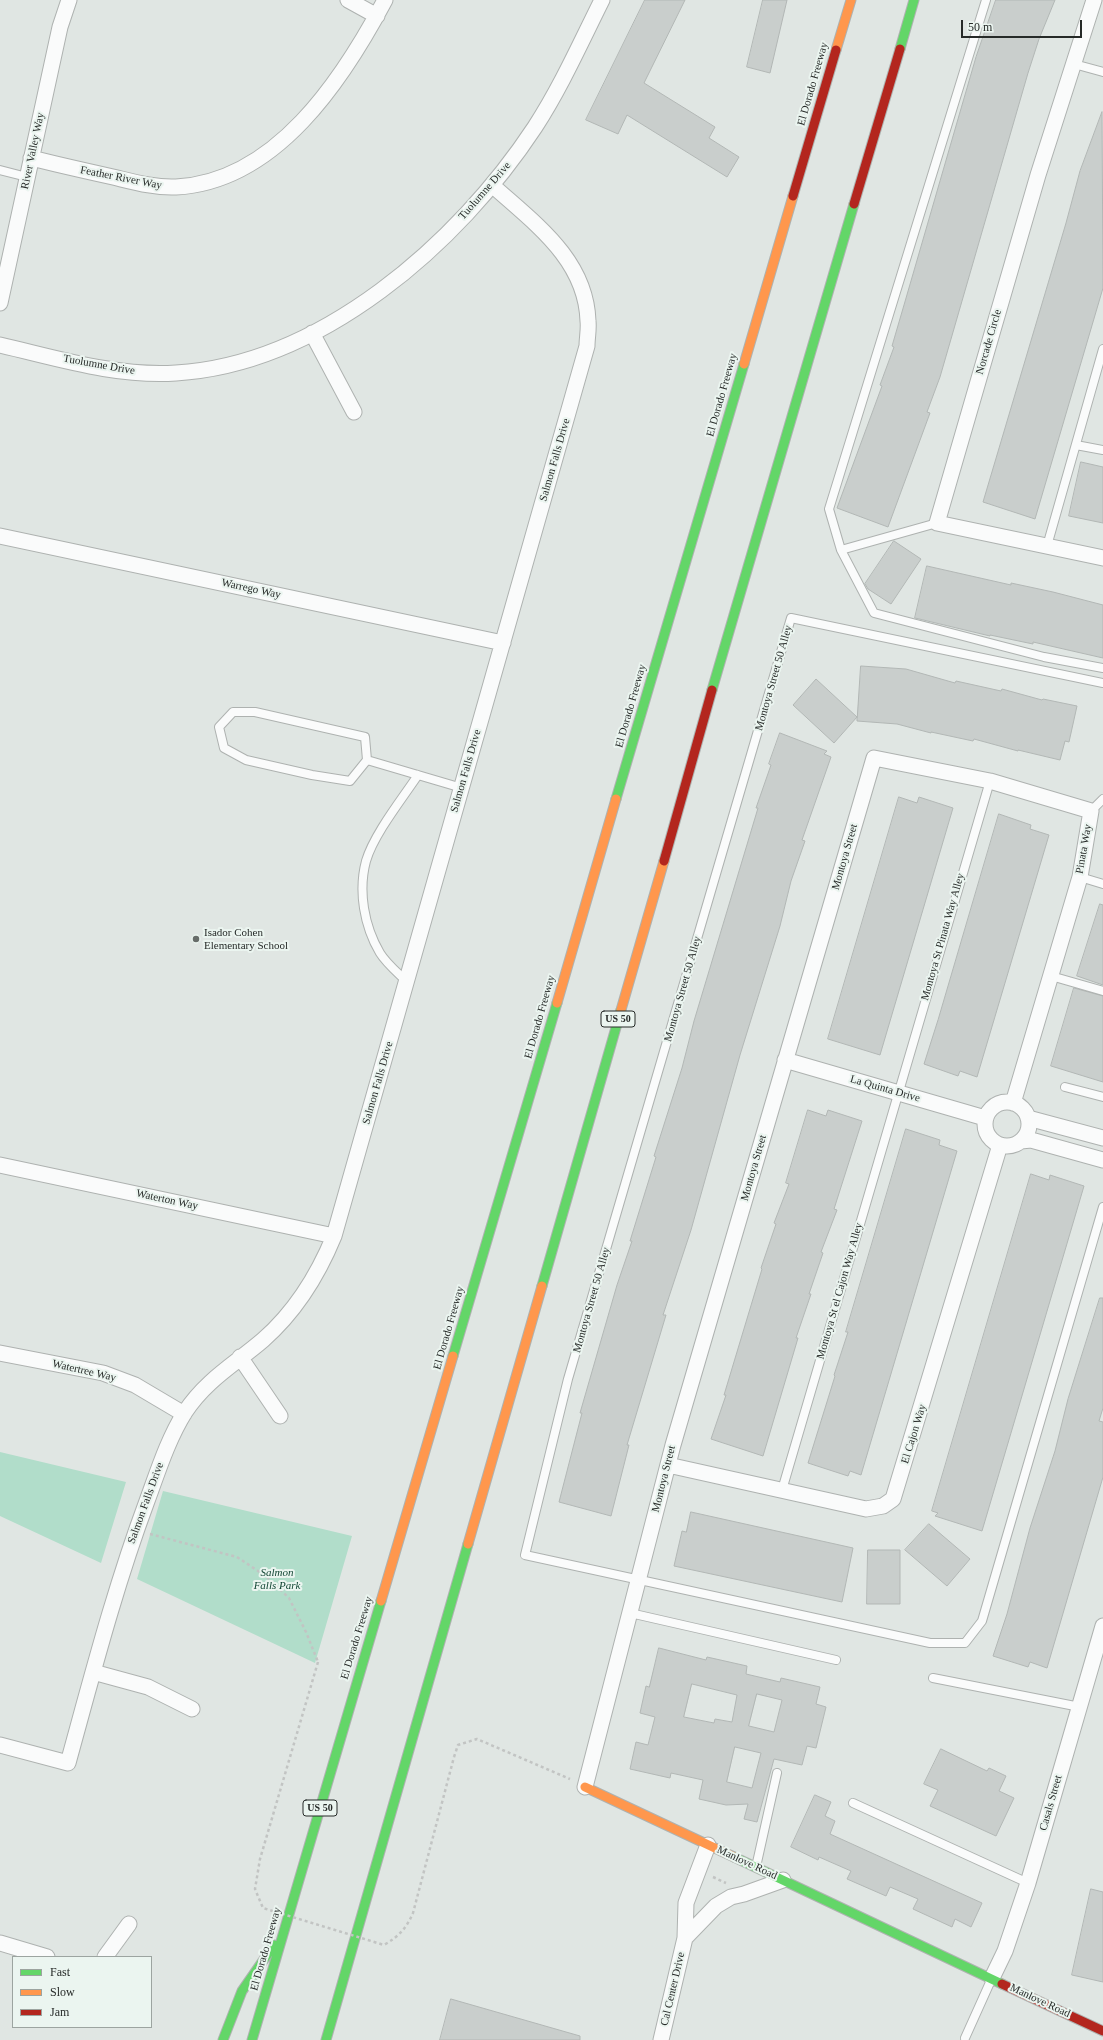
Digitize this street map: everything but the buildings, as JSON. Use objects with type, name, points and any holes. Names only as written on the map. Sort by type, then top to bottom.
[{"type":"main road","name":"El Dorado Freeway","points":[[252,2040],[850,0]]},
{"type":"main road","name":"US 50","points":[[326,2040],[707,709],[914,0]]},
{"type":"main road","name":"Manlove Road","points":[[585,1787],[1103,2031]]},
{"type":"main road","points":[[223,2040],[242,1991],[284,1931]]},
{"type":"street","name":"River Valley Way","points":[[0,303],[60,27],[69,0]]},
{"type":"street","points":[[348,0],[376,16]]},
{"type":"street","name":"Feather River Way","points":[[31,158],[153,186],[176,187],[199,184],[220,177],[263,155],[300,125],[316,106],[351,58],[385,0]]},
{"type":"street","name":"Tuolumne Drive","points":[[0,345],[111,370],[175,374],[238,364],[268,354],[312,333],[378,292],[411,267],[442,239],[492,185],[536,125],[557,88],[602,0]]},
{"type":"street","name":"Norcade Circle","points":[[937,523],[1038,175],[1094,0]]},
{"type":"street","name":"Salmon Falls Drive","points":[[0,1745],[68,1764],[93,1672],[136,1530],[175,1430],[184,1414],[209,1383],[267,1336],[298,1303],[321,1265],[334,1236],[584,358],[588,321],[581,285],[563,252],[492,185]]},
{"type":"street","points":[[312,333],[354,412]]},
{"type":"street","points":[[937,523],[1103,558]]},
{"type":"street","name":"Warrego Way","points":[[0,536],[503,643]]},
{"type":"street","name":"Montoya Street","points":[[639,1579],[668,1465],[874,758]]},
{"type":"street","name":"Pinata Way","points":[[874,758],[990,781],[1091,810],[1080,877],[1013,1103]]},
{"type":"street","name":"La Quinta Drive","points":[[786,1060],[986,1118]]},
{"type":"street","points":[[1021,1141],[1027,1132],[1028,1118],[1022,1109],[1013,1103],[1001,1103],[992,1108],[986,1118],[986,1131],[989,1137],[1000,1145],[1013,1145],[1021,1141],[1031,1140],[1103,1160]]},
{"type":"street","points":[[1028,1118],[1103,1138]]},
{"type":"street","name":"El Cajon Way","points":[[668,1465],[866,1509],[883,1506],[893,1499],[1000,1145]]},
{"type":"street","name":"Waterton Way","points":[[0,1165],[334,1236]]},
{"type":"street","name":"Watertree Way","points":[[0,1353],[103,1373],[135,1384],[184,1414]]},
{"type":"street","points":[[240,1357],[280,1416]]},
{"type":"street","points":[[585,1787],[639,1579]]},
{"type":"street","name":"Casals Street","points":[[992,1978],[1005,1951],[1028,1883],[1080,1707],[1099,1657],[1103,1626]]},
{"type":"street","points":[[93,1672],[142,1685],[192,1709]]},
{"type":"street","name":"Cal Center Drive","points":[[661,2040],[685,1938],[686,1903],[708,1845]]},
{"type":"street","name":"Cal Center Drive","points":[[685,1938],[716,1906],[731,1896],[744,1894],[783,1880]]},
{"type":"street","points":[[106,1956],[129,1924]]},
{"type":"street","points":[[0,1943],[44,1956]]},
{"type":"lane","points":[[986,0],[829,509],[841,550],[874,613],[1044,657],[1103,668]]},
{"type":"lane","points":[[1074,64],[1103,72]]},
{"type":"lane","points":[[0,170],[27,177]]},
{"type":"lane","points":[[1047,546],[1103,349]]},
{"type":"lane","points":[[1076,445],[1103,450]]},
{"type":"lane","points":[[841,550],[937,523]]},
{"type":"lane","name":"Montoya Street 50 Alley","points":[[639,1579],[525,1555],[568,1379],[791,618],[1103,683]]},
{"type":"lane","points":[[233,712],[255,712],[365,736],[367,760],[350,781],[312,775],[254,762],[246,760],[224,748],[219,726],[233,712]]},
{"type":"lane","points":[[367,760],[462,788]]},
{"type":"lane","points":[[407,982],[380,954],[369,930],[364,905],[363,883],[366,861],[385,824],[418,775]]},
{"type":"lane","name":"Montoya St Pinata Way Alley","points":[[898,1093],[990,781]]},
{"type":"lane","points":[[1091,810],[1103,799]]},
{"type":"lane","points":[[1080,877],[1103,884]]},
{"type":"lane","points":[[1051,976],[1103,991]]},
{"type":"lane","points":[[1066,1087],[1103,1097]]},
{"type":"lane","name":"Montoya St el Cajon Way Alley","points":[[782,1490],[898,1093]]},
{"type":"lane","points":[[639,1579],[930,1643],[965,1643],[982,1621],[1103,1207]]},
{"type":"lane","points":[[630,1613],[836,1660]]},
{"type":"lane","points":[[933,1678],[1080,1707]]},
{"type":"lane","points":[[756,1867],[777,1773]]},
{"type":"lane","points":[[853,1803],[1028,1883]]},
{"type":"lane","points":[[965,2038],[992,1978]]},
{"type":"path","points":[[136,1530],[237,1557],[267,1577],[289,1598],[306,1632],[318,1662],[260,1859],[255,1889],[263,1908],[384,1945],[396,1938],[407,1928],[413,1913],[458,1745],[477,1739],[560,1774],[585,1787]]},
{"type":"path","points":[[709,1875],[730,1885]]},
{"type":"green space","points":[[0,1452],[126,1482],[101,1563],[0,1516]]},
{"type":"green space","name":"Salmon Falls Park","points":[[163,1491],[352,1536],[315,1663],[137,1579]]},
{"type":"traffic: fast","points":[[900,49],[914,0]]},
{"type":"traffic: fast","points":[[712,690],[854,204]]},
{"type":"traffic: fast","points":[[616,799],[744,364]]},
{"type":"traffic: fast","points":[[453,1356],[557,1003]]},
{"type":"traffic: fast","points":[[542,1286],[621,1010]]},
{"type":"traffic: fast","points":[[326,2040],[468,1544]]},
{"type":"traffic: fast","points":[[252,2040],[381,1601]]},
{"type":"traffic: fast","points":[[734,1857],[1002,1984]]},
{"type":"traffic: fast","points":[[223,2040],[242,1991],[274,1945]]},
{"type":"traffic: slow","points":[[836,50],[851,0]]},
{"type":"traffic: slow","points":[[744,364],[793,196]]},
{"type":"traffic: slow","points":[[557,1003],[616,799]]},
{"type":"traffic: slow","points":[[621,1010],[664,861]]},
{"type":"traffic: slow","points":[[468,1544],[542,1286]]},
{"type":"traffic: slow","points":[[381,1601],[453,1356]]},
{"type":"traffic: slow","points":[[585,1787],[734,1857]]},
{"type":"traffic: jam","points":[[854,204],[900,49]]},
{"type":"traffic: jam","points":[[793,196],[836,50]]},
{"type":"traffic: jam","points":[[664,861],[712,690]]},
{"type":"traffic: jam","points":[[1002,1984],[1103,2031]]},
{"type":"place","name":"Isador Cohen Elementary School","points":[[196,939]]}]
